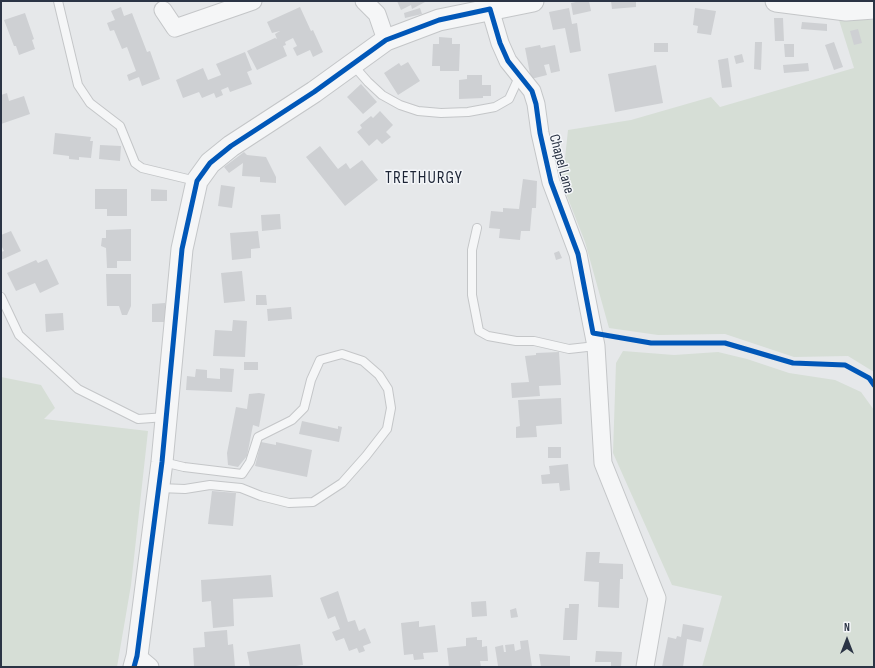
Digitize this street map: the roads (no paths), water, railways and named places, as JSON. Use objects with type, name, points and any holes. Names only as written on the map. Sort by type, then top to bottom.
[{"type":"street","points":[[163,10],[175,28],[253,1]]},
{"type":"street","points":[[364,1],[377,14],[386,40]]},
{"type":"street","points":[[140,663],[158,488],[167,417],[182,250],[197,181],[210,163],[232,146],[314,92],[386,40],[439,20],[533,1]]},
{"type":"street","points":[[776,1],[846,10],[874,8]]},
{"type":"street","name":"Chapel Lane","points":[[490,9],[500,43],[508,61],[532,91],[536,104],[540,133],[551,182],[578,254],[594,340],[603,463],[658,598],[645,667]]},
{"type":"lane","points":[[58,1],[78,85],[90,103],[120,126],[135,163],[142,168],[197,181]]},
{"type":"lane","points":[[353,64],[368,82],[382,95],[400,105],[418,111],[441,113],[468,112],[495,107],[509,99],[520,75]]},
{"type":"lane","points":[[477,228],[472,250],[472,294],[479,331],[488,336],[516,341],[534,341],[569,349],[594,340]]},
{"type":"lane","points":[[1,297],[19,335],[78,389],[138,419],[167,417]]},
{"type":"lane","points":[[158,488],[185,490],[210,485],[241,488],[261,496],[289,503],[313,502],[342,482],[366,456],[387,429],[391,408],[388,389],[379,375],[363,361],[342,354],[320,360],[311,380],[304,408],[292,420],[258,437],[250,462],[242,474],[184,467],[162,462]]},
{"type":"district","name":"TRETHURGY","points":[[424,179]]}]
